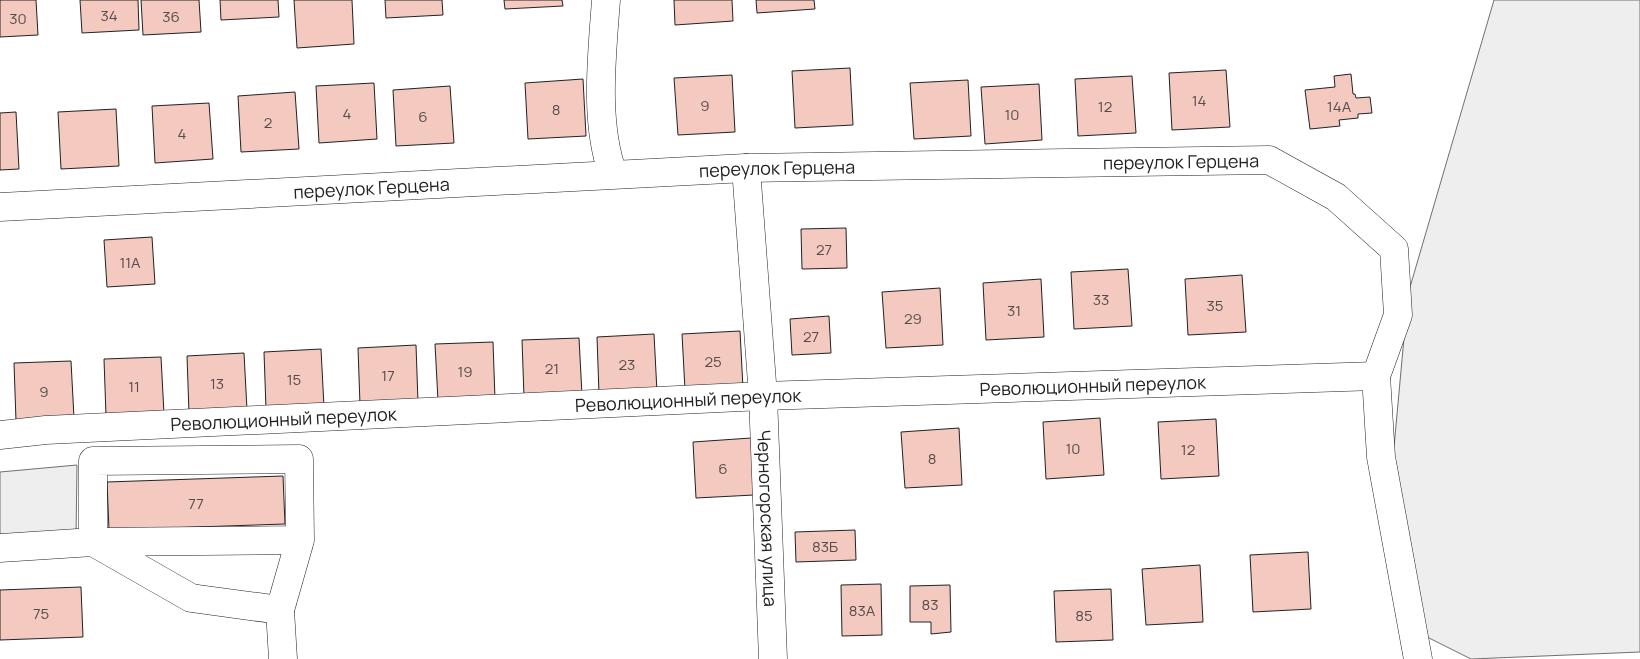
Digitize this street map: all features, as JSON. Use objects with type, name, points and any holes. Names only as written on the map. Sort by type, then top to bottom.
[{"type":"street","points":[[606,0],[601,84],[606,156],[613,174]]},
{"type":"street","name":"переулок Герцена","points":[[0,207],[746,168],[1269,160],[1336,198],[1394,249],[1398,315],[1376,376]]},
{"type":"street","name":"Черногорская улица","points":[[746,168],[763,396],[773,659]]},
{"type":"street","points":[[1376,376],[1381,457],[1418,659]]},
{"type":"street","name":"Революционный переулок","points":[[0,435],[56,429],[763,396],[1376,376]]},
{"type":"street","points":[[93,542],[93,461],[299,459],[300,540],[280,610],[283,659]]},
{"type":"street","points":[[0,548],[93,542],[300,540]]},
{"type":"street","points":[[93,542],[191,598],[280,610]]},
{"type":"shaded area","points":[[1494,0],[1640,0],[1640,652],[1471,659],[1419,633],[1391,480],[1408,294]]},
{"type":"shaded area","points":[[77,465],[76,537],[0,540],[0,472]]},
{"type":"building","points":[[0,0],[36,0],[38,35],[0,37]]},
{"type":"building","points":[[80,0],[138,0],[139,30],[82,33]]},
{"type":"building","points":[[141,0],[199,0],[201,32],[143,35]]},
{"type":"building","points":[[220,0],[278,0],[279,17],[221,20]]},
{"type":"building","points":[[294,0],[352,0],[354,44],[297,48]]},
{"type":"building","points":[[385,0],[442,0],[443,15],[386,18]]},
{"type":"building","points":[[504,0],[562,0],[563,6],[505,9]]},
{"type":"building","points":[[674,0],[732,0],[733,21],[675,25]]},
{"type":"building","points":[[756,0],[814,0],[815,9],[757,13]]},
{"type":"building","points":[[850,68],[853,125],[795,128],[792,71]]},
{"type":"building","points":[[1226,70],[1230,127],[1172,130],[1169,73]]},
{"type":"building","points":[[1351,74],[1353,94],[1355,94],[1356,98],[1370,97],[1372,113],[1358,114],[1358,118],[1339,120],[1340,126],[1310,129],[1305,90],[1335,87],[1334,76]]},
{"type":"building","points":[[732,75],[735,132],[678,135],[674,78]]},
{"type":"building","points":[[1132,76],[1136,133],[1078,136],[1075,79]]},
{"type":"building","points":[[583,79],[586,136],[528,139],[525,83]]},
{"type":"building","points":[[968,80],[971,136],[914,139],[910,83]]},
{"type":"building","points":[[374,83],[377,139],[319,143],[316,86]]},
{"type":"building","points":[[1039,84],[1042,140],[985,144],[981,87]]},
{"type":"building","points":[[450,86],[454,143],[396,146],[393,90]]},
{"type":"building","points":[[295,92],[299,149],[241,152],[238,96]]},
{"type":"building","points":[[209,103],[213,159],[155,163],[152,106]]},
{"type":"building","points":[[116,109],[119,166],[61,169],[58,112]]},
{"type":"building","points":[[16,112],[19,169],[0,170],[0,113]]},
{"type":"building","points":[[846,228],[847,268],[802,269],[801,229]]},
{"type":"building","points":[[152,237],[155,284],[107,287],[104,240]]},
{"type":"building","points":[[1128,269],[1132,326],[1074,329],[1071,272]]},
{"type":"building","points":[[1242,275],[1246,332],[1188,335],[1185,279]]},
{"type":"building","points":[[1041,279],[1044,337],[986,340],[983,283]]},
{"type":"building","points":[[940,288],[943,345],[886,348],[882,292]]},
{"type":"building","points":[[829,316],[831,353],[792,355],[790,319]]},
{"type":"building","points":[[740,331],[743,388],[685,390],[682,334]]},
{"type":"building","points":[[654,334],[657,392],[599,394],[597,337]]},
{"type":"building","points":[[579,338],[582,395],[524,397],[522,340]]},
{"type":"building","points":[[493,342],[495,399],[438,401],[435,344]]},
{"type":"building","points":[[416,345],[418,402],[360,405],[358,348]]},
{"type":"building","points":[[321,349],[324,407],[266,409],[264,352]]},
{"type":"building","points":[[244,353],[247,410],[189,413],[187,356]]},
{"type":"building","points":[[161,357],[164,414],[106,416],[104,359]]},
{"type":"building","points":[[71,361],[74,418],[16,421],[14,363]]},
{"type":"building","points":[[1100,418],[1104,475],[1046,479],[1043,422]]},
{"type":"building","points":[[1216,419],[1219,476],[1161,479],[1158,422]]},
{"type":"building","points":[[959,428],[962,485],[905,488],[901,432]]},
{"type":"building","points":[[751,438],[754,495],[696,498],[693,442]]},
{"type":"building","points":[[283,476],[285,524],[109,530],[107,482]]},
{"type":"building","points":[[855,530],[856,560],[796,562],[795,532]]},
{"type":"building","points":[[1308,552],[1311,609],[1253,612],[1250,555]]},
{"type":"building","points":[[1200,565],[1203,622],[1146,625],[1142,569]]},
{"type":"building","points":[[881,584],[882,635],[842,636],[841,585]]},
{"type":"building","points":[[950,585],[951,632],[931,634],[931,622],[910,622],[910,586]]},
{"type":"building","points":[[81,587],[83,637],[0,640],[0,590]]},
{"type":"building","points":[[1111,589],[1113,640],[1056,642],[1054,591]]}]
